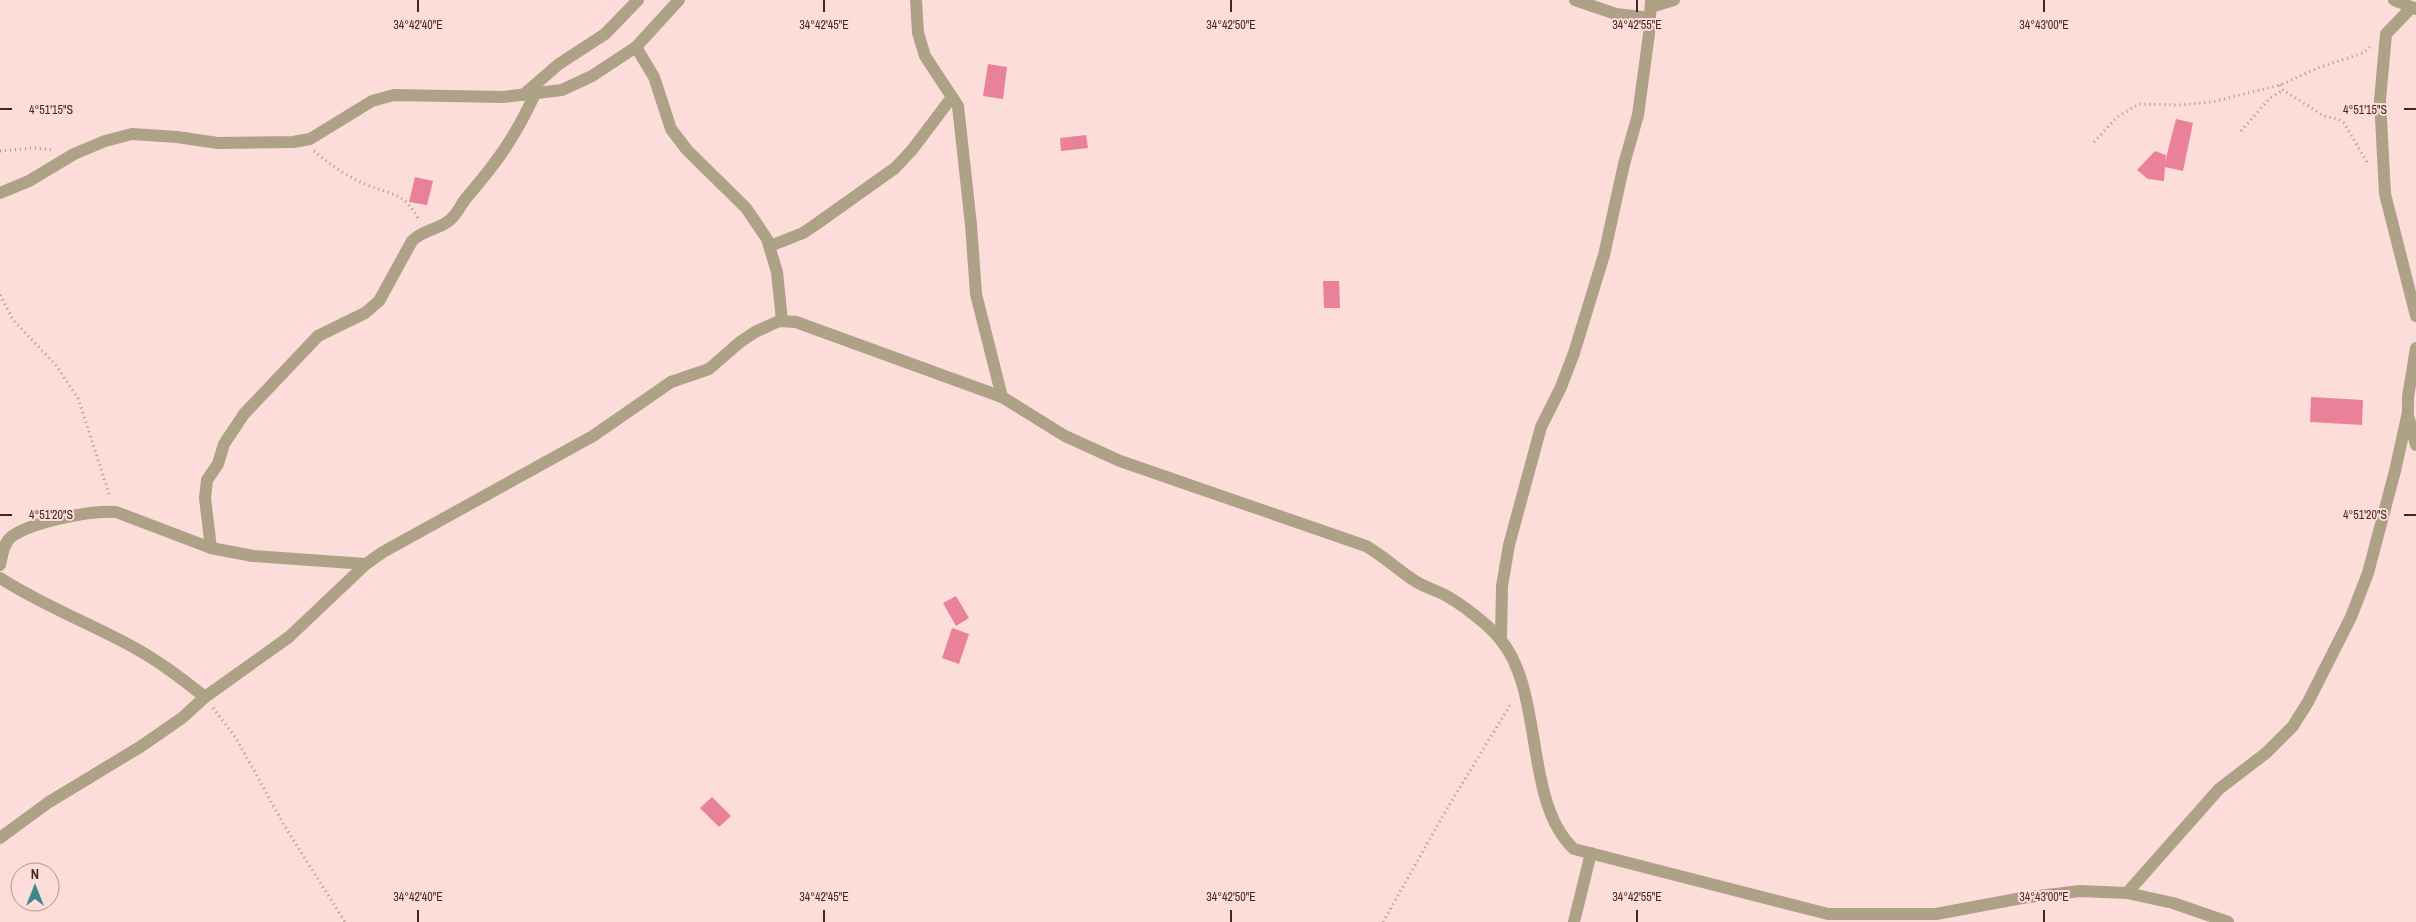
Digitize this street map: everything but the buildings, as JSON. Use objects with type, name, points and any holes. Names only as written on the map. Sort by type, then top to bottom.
[{"type":"street","points":[[211,548],[206,498],[207,480],[218,464],[224,444],[244,414],[318,336],[372,309],[379,301],[412,241],[425,231],[446,224],[508,148],[529,95],[559,64],[605,34],[638,0]]},
{"type":"street","points":[[0,193],[29,181],[74,154],[105,141],[132,134],[177,136],[218,143],[268,144],[310,139],[372,101],[394,95],[461,98],[529,95],[562,90],[592,76],[636,47],[679,0]]},
{"type":"street","points":[[916,0],[918,33],[925,56],[958,106],[962,123],[976,294],[1002,397]]},
{"type":"street","points":[[1575,0],[1616,14],[1651,8],[1674,0]]},
{"type":"street","points":[[2394,0],[2414,8],[2386,34],[2380,100],[2386,194],[2416,316]]},
{"type":"street","points":[[1651,8],[1638,115],[1624,164],[1604,255],[1574,353],[1561,388],[1541,428],[1509,545],[1502,586],[1501,639],[1523,685],[1544,788],[1555,826],[1564,840],[1574,849],[1828,914],[1936,914],[2022,898],[2080,891],[2127,893],[2173,902],[2228,922]]},
{"type":"street","points":[[636,47],[654,77],[671,129],[687,150],[746,208],[770,246],[777,272],[782,321]]},
{"type":"street","points":[[770,246],[803,233],[816,225],[895,168],[912,150],[952,98]]},
{"type":"street","points":[[0,838],[50,802],[182,718],[205,697],[289,637],[366,564],[421,530],[593,436],[671,382],[709,369],[740,342],[755,332],[782,321],[796,322],[1002,397],[1064,436],[1120,461],[1366,546],[1386,558],[1413,580],[1445,596],[1501,639]]},
{"type":"street","points":[[2416,348],[2408,397],[2410,427],[2416,445]]},
{"type":"street","points":[[2127,893],[2219,789],[2266,753],[2293,726],[2308,702],[2351,617],[2368,573],[2395,471],[2408,412]]},
{"type":"street","points":[[0,565],[3,550],[11,538],[31,528],[100,511],[116,512],[211,548],[253,556],[366,564]]},
{"type":"street","points":[[0,578],[45,604],[134,647],[168,668],[205,697]]},
{"type":"street","points":[[1574,922],[1591,853]]},
{"type":"path","points":[[2094,142],[2117,117],[2139,104],[2179,105],[2212,102],[2280,85],[2320,67],[2363,53],[2386,34]]},
{"type":"path","points":[[2280,85],[2283,90],[2324,116],[2338,119],[2344,123],[2372,171]]},
{"type":"path","points":[[2241,131],[2270,98],[2283,90]]},
{"type":"path","points":[[310,139],[315,152],[330,163],[366,184],[397,194],[405,200],[413,209],[425,231]]},
{"type":"path","points":[[0,151],[34,148],[74,154]]},
{"type":"path","points":[[0,295],[13,320],[55,364],[78,398],[116,512]]},
{"type":"path","points":[[1384,922],[1448,807],[1523,685]]},
{"type":"path","points":[[205,697],[236,738],[284,825],[344,922]]}]
